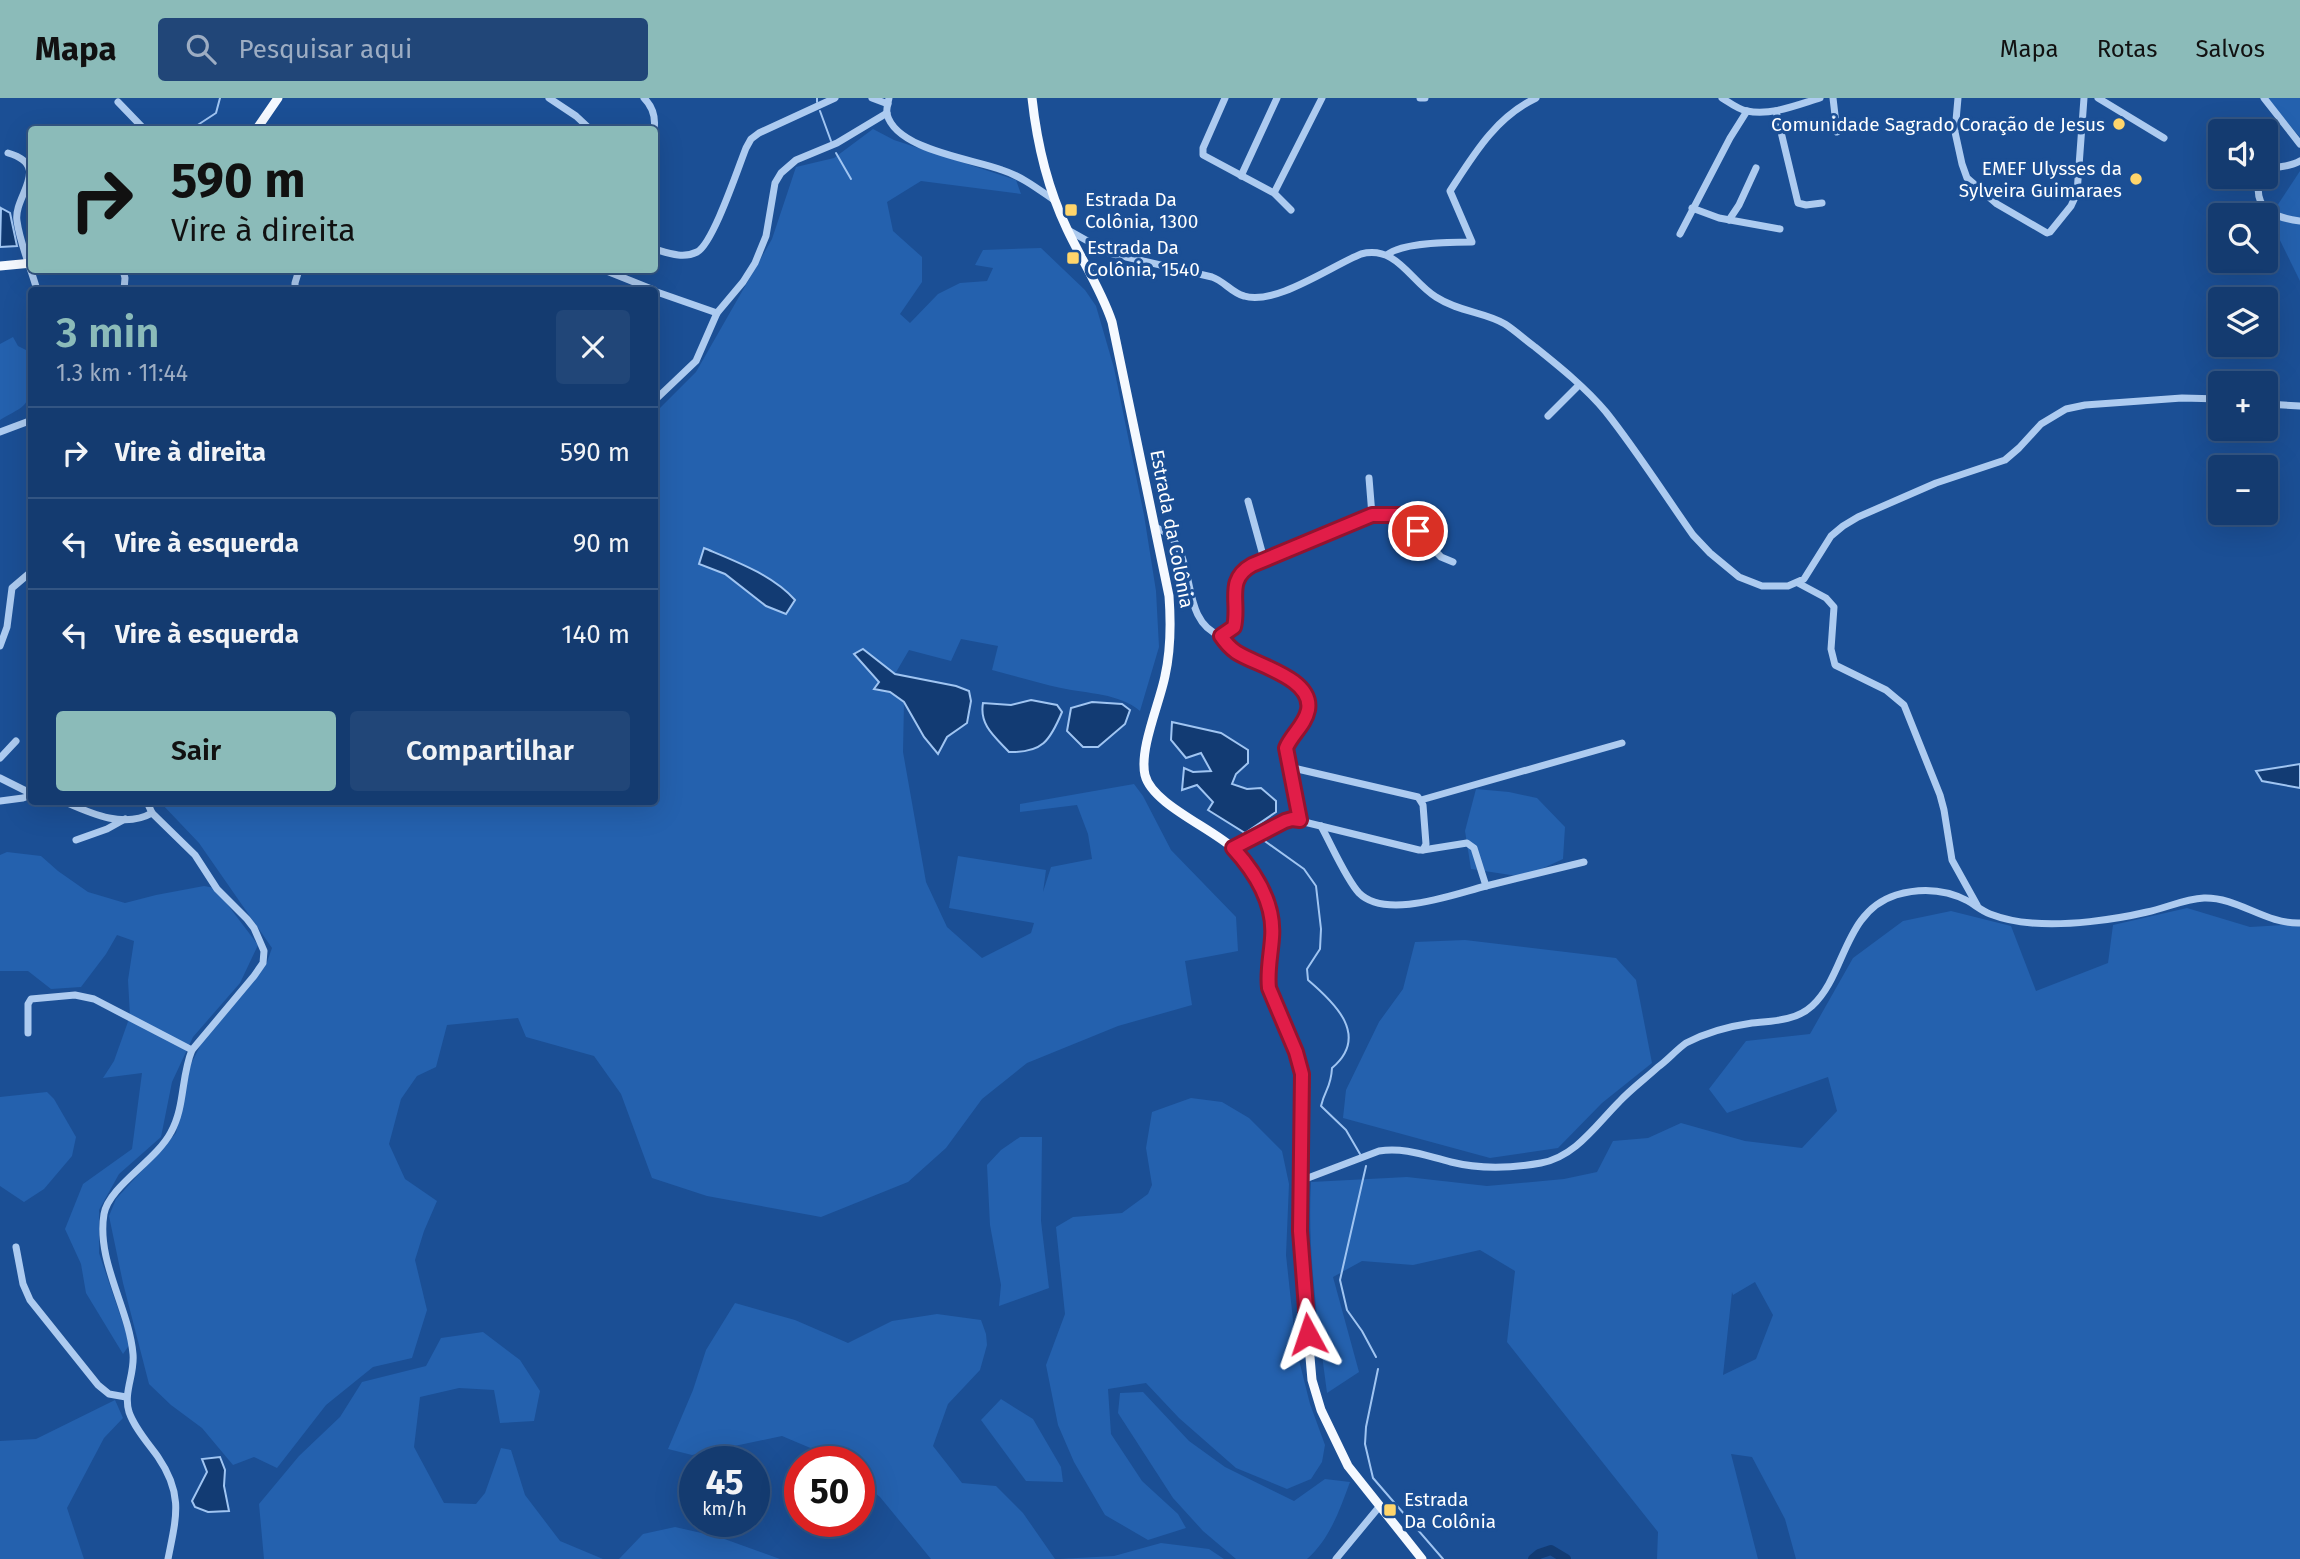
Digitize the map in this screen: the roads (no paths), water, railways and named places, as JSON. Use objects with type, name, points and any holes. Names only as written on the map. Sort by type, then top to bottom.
[{"type":"main road","points":[[259,126],[278,98]]},
{"type":"main road","name":"Estrada da Colônia","points":[[1032,98],[1042,162],[1054,200],[1105,300],[1112,322],[1169,596],[1171,622],[1165,676],[1145,751],[1146,777],[1152,788],[1170,804],[1233,848],[1256,878],[1266,899],[1272,926],[1269,988],[1296,1052],[1302,1074],[1300,1243],[1312,1380],[1321,1410],[1348,1466],[1422,1559]]},
{"type":"main road","points":[[0,267],[28,263]]},
{"type":"street","points":[[549,98],[587,126]]},
{"type":"street","points":[[644,98],[655,116],[654,126]]},
{"type":"street","points":[[658,250],[685,255],[703,247],[714,228],[751,139],[835,98]]},
{"type":"street","points":[[872,98],[888,101],[887,113],[894,128],[918,144],[1010,173],[1054,200]]},
{"type":"street","points":[[1225,98],[1203,148],[1203,155],[1274,193],[1290,210]]},
{"type":"street","points":[[1241,176],[1277,98]]},
{"type":"street","points":[[1274,193],[1322,98]]},
{"type":"street","points":[[1387,255],[1397,248],[1472,242],[1450,191],[1487,136],[1513,112],[1536,98]]},
{"type":"street","points":[[1722,98],[1747,111],[1776,111],[1805,100],[1819,98]]},
{"type":"street","points":[[1833,98],[1837,132]]},
{"type":"street","points":[[1958,98],[1955,132],[1967,178],[1997,204],[2047,233],[2065,214],[2077,193],[2084,98]]},
{"type":"street","points":[[2098,98],[2164,138]]},
{"type":"street","points":[[2264,98],[2300,144]]},
{"type":"street","points":[[118,102],[141,126]]},
{"type":"street","points":[[1679,234],[1747,111]]},
{"type":"street","points":[[1776,111],[1798,202],[1805,205],[1822,203]]},
{"type":"street","points":[[658,397],[696,361],[717,313],[743,282],[761,251],[775,183],[781,173],[796,160],[837,142],[887,113]]},
{"type":"street","points":[[8,153],[22,159],[28,172]]},
{"type":"street","points":[[2278,168],[2300,162]]},
{"type":"street","points":[[1729,220],[1756,168]]},
{"type":"street","points":[[28,182],[16,219],[28,257]]},
{"type":"street","points":[[2259,189],[2267,210],[2279,217],[2300,221]]},
{"type":"street","points":[[1692,208],[1729,220],[1780,229]]},
{"type":"street","points":[[1067,230],[1109,253],[1212,276],[1239,295],[1255,298],[1276,296],[1362,254],[1370,252],[1387,255],[1406,268],[1437,298],[1460,310],[1505,324],[1579,385],[1606,413],[1693,535],[1734,574],[1754,584],[1772,588],[1798,583],[1826,598],[1834,607],[1831,649],[1835,665],[1886,690],[1904,705],[1940,795],[1952,860],[1979,908]]},
{"type":"street","points":[[612,273],[646,287]]},
{"type":"street","points":[[658,291],[717,313]]},
{"type":"street","points":[[1548,416],[1579,385]]},
{"type":"street","points":[[1798,583],[1831,536],[1843,526],[1936,484],[2006,460],[2041,424],[2066,409],[2085,405],[2182,398],[2208,399]]},
{"type":"street","points":[[2278,405],[2300,407]]},
{"type":"street","points":[[0,432],[28,422]]},
{"type":"street","points":[[1369,478],[1372,515]]},
{"type":"street","points":[[1248,501],[1264,559]]},
{"type":"street","points":[[1221,636],[1234,627],[1235,593],[1239,574],[1246,568],[1372,515],[1403,516],[1441,557],[1453,562]]},
{"type":"street","points":[[1155,527],[1169,535],[1177,546],[1200,623],[1221,636],[1227,645],[1238,653],[1293,680],[1307,697],[1308,712],[1286,748],[1300,820]]},
{"type":"street","points":[[0,646],[5,634],[12,588],[28,575]]},
{"type":"street","points":[[0,758],[16,741]]},
{"type":"street","points":[[1289,767],[1421,800],[1622,743]]},
{"type":"street","points":[[0,778],[28,793]]},
{"type":"street","points":[[0,801],[28,796]]},
{"type":"street","points":[[1421,800],[1426,845],[1423,850]]},
{"type":"street","points":[[72,805],[99,816],[125,819],[152,813]]},
{"type":"street","points":[[148,805],[152,813],[201,861],[218,889],[247,919],[264,951],[263,963],[249,984],[192,1050],[172,1132],[149,1160],[116,1191],[105,1212],[104,1240],[133,1354],[126,1397],[132,1419],[159,1459],[177,1497],[177,1514],[169,1559]]},
{"type":"street","points":[[76,840],[107,829],[125,819]]},
{"type":"street","points":[[1233,848],[1292,819],[1423,850],[1467,843],[1474,848],[1486,886]]},
{"type":"street","points":[[1321,826],[1360,893],[1378,904],[1412,904],[1584,862]]},
{"type":"street","points":[[1300,1181],[1391,1149],[1472,1166],[1531,1164],[1561,1156],[1592,1132],[1619,1102],[1685,1044],[1750,1023],[1778,1021],[1803,1013],[1813,1006],[1863,917],[1877,904],[1893,896],[1913,891],[1952,894],[1990,914],[2024,922],[2118,919],[2205,898],[2228,901],[2281,921],[2300,923]]},
{"type":"street","points":[[28,1033],[28,1004],[31,999],[83,996],[94,999],[192,1050]]},
{"type":"street","points":[[16,1247],[23,1284],[33,1306],[98,1385],[109,1394],[126,1397]]},
{"type":"street","points":[[1336,1559],[1379,1507]]},
{"type":"waterway","points":[[196,126],[216,113],[220,98]]},
{"type":"waterway","points":[[820,111],[831,141]]},
{"type":"waterway","points":[[836,153],[851,179]]},
{"type":"waterway","points":[[1259,837],[1304,869],[1316,886],[1321,929],[1320,949],[1307,969],[1308,980],[1337,1010],[1348,1032],[1348,1044],[1343,1056],[1332,1068],[1321,1106],[1346,1130],[1360,1154]]},
{"type":"waterway","points":[[1366,1166],[1340,1280],[1347,1310],[1376,1357]]},
{"type":"waterway","points":[[1378,1369],[1365,1444],[1373,1478],[1443,1559]]},
{"type":"waterway","points":[[1533,1559],[1551,1550],[1566,1559]]},
{"type":"place","name":"Comunidade Sagrado Coração de Jesus","points":[[2119,124]]},
{"type":"place","name":"EMEF Ulysses da Sylveira Guimaraes","points":[[2136,179]]},
{"type":"place","name":"Estrada Da Colônia, 1300","points":[[1071,210]]},
{"type":"place","name":"Estrada Da Colônia, 1540","points":[[1073,258]]},
{"type":"place","name":"Estrada Da Colônia","points":[[1390,1510]]}]
